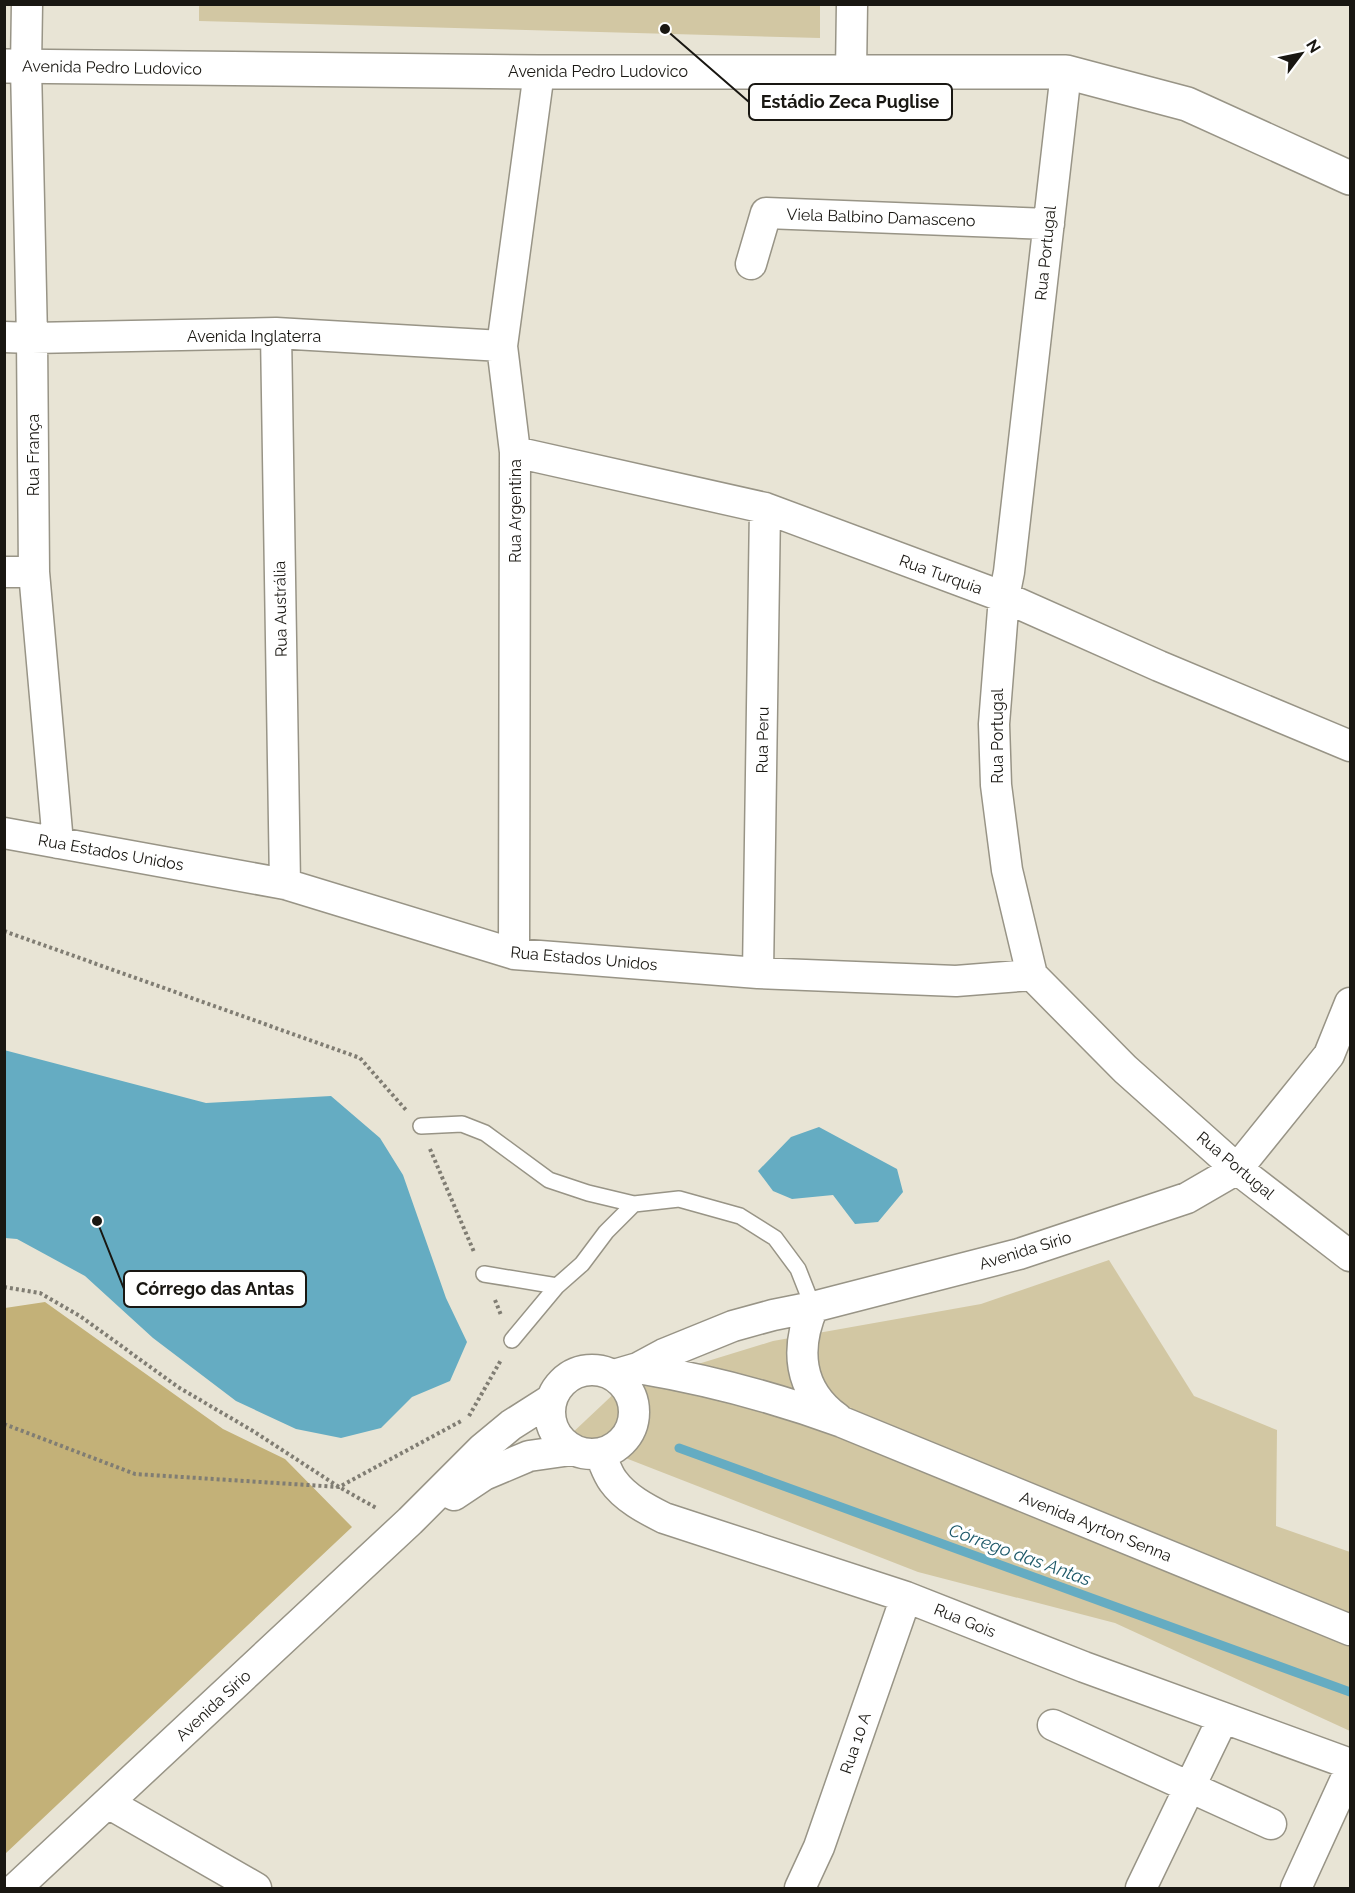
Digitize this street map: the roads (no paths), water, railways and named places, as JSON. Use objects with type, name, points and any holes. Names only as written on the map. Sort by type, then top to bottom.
[{"type":"main road","name":"Avenida Pedro Ludovico","points":[[15,66],[539,72],[1066,72],[1187,104],[1350,178]]},
{"type":"street","points":[[15,66],[27,4]]},
{"type":"street","points":[[851,72],[852,4]]},
{"type":"street","name":"Rua França","points":[[15,66],[18,337],[34,572],[58,843]]},
{"type":"street","name":"Rua Argentina","points":[[514,954],[515,452],[502,346],[539,72]]},
{"type":"street","name":"Rua Portugal","points":[[1066,72],[1009,572],[1004,597],[994,724],[996,785],[1007,870],[1032,975],[1125,1069],[1238,1169],[1350,1256]]},
{"type":"street","name":"Viela Balbino Damasceno","points":[[751,264],[766,213],[1048,224]]},
{"type":"street","name":"Avenida Inglaterra","points":[[18,337],[276,333],[502,346]]},
{"type":"street","name":"Rua Austrália","points":[[276,333],[285,884]]},
{"type":"street","name":"Rua Turquia","points":[[515,452],[765,508],[1004,597],[1159,666],[1350,746]]},
{"type":"street","name":"Rua Peru","points":[[758,973],[765,508]]},
{"type":"street","points":[[4,572],[34,572]]},
{"type":"street","name":"Rua Estados Unidos","points":[[4,832],[285,884],[514,954],[758,973],[956,981],[1032,975]]},
{"type":"street","name":"Avenida Sírio","points":[[626,1371],[733,1326],[1019,1254],[1187,1198],[1238,1169],[1329,1055],[1350,1003]]},
{"type":"street","name":"Avenida Ayrton Senna","points":[[813,1307],[805,1326],[802,1346],[803,1367],[816,1398],[828,1412],[842,1422]]},
{"type":"street","points":[[584,1370],[626,1371],[625,1383],[633,1396],[636,1410],[633,1425],[626,1438],[614,1448],[600,1454],[585,1454],[571,1450],[559,1440],[552,1428],[549,1414],[552,1399],[559,1386],[570,1376],[584,1370]]},
{"type":"street","name":"Avenida Ayrton Senna","points":[[626,1371],[689,1377],[739,1388],[842,1422],[1350,1630]]},
{"type":"street","name":"Avenida Sírio","points":[[16,1888],[408,1523],[482,1449],[511,1425],[552,1399]]},
{"type":"street","name":"Avenida Sírio","points":[[408,1523],[484,1475],[529,1456],[571,1450]]},
{"type":"street","name":"Rua Gois","points":[[600,1454],[612,1480],[645,1508],[664,1518],[906,1597],[1084,1667],[1350,1764]]},
{"type":"street","name":"Rua 10 A","points":[[800,1888],[819,1847],[906,1597]]},
{"type":"street","points":[[1141,1888],[1223,1718]]},
{"type":"street","points":[[1053,1725],[1271,1824]]},
{"type":"street","points":[[1296,1888],[1350,1770]]},
{"type":"street","points":[[108,1803],[256,1888]]},
{"type":"lane","points":[[421,1126],[462,1124],[485,1133],[549,1180],[588,1193],[634,1204],[680,1199],[740,1216],[775,1238],[798,1269],[813,1307]]},
{"type":"lane","points":[[512,1340],[557,1286],[582,1264],[606,1232],[634,1204]]},
{"type":"lane","points":[[484,1274],[557,1286]]},
{"type":"water","points":[[4,1050],[206,1103],[331,1096],[380,1138],[403,1175],[446,1298],[467,1342],[450,1381],[412,1397],[381,1428],[341,1438],[296,1429],[236,1401],[153,1338],[85,1276],[17,1239],[5,1238]]},
{"type":"water","points":[[819,1127],[897,1169],[903,1192],[878,1222],[855,1224],[833,1195],[792,1199],[773,1191],[758,1171],[791,1137]]},
{"type":"waterway","name":"Córrego das Antas","points":[[679,1448],[1350,1692]]},
{"type":"place","name":"Estádio Zeca Puglise","points":[[665,29]]},
{"type":"place","name":"Córrego das Antas","points":[[97,1221]]}]
